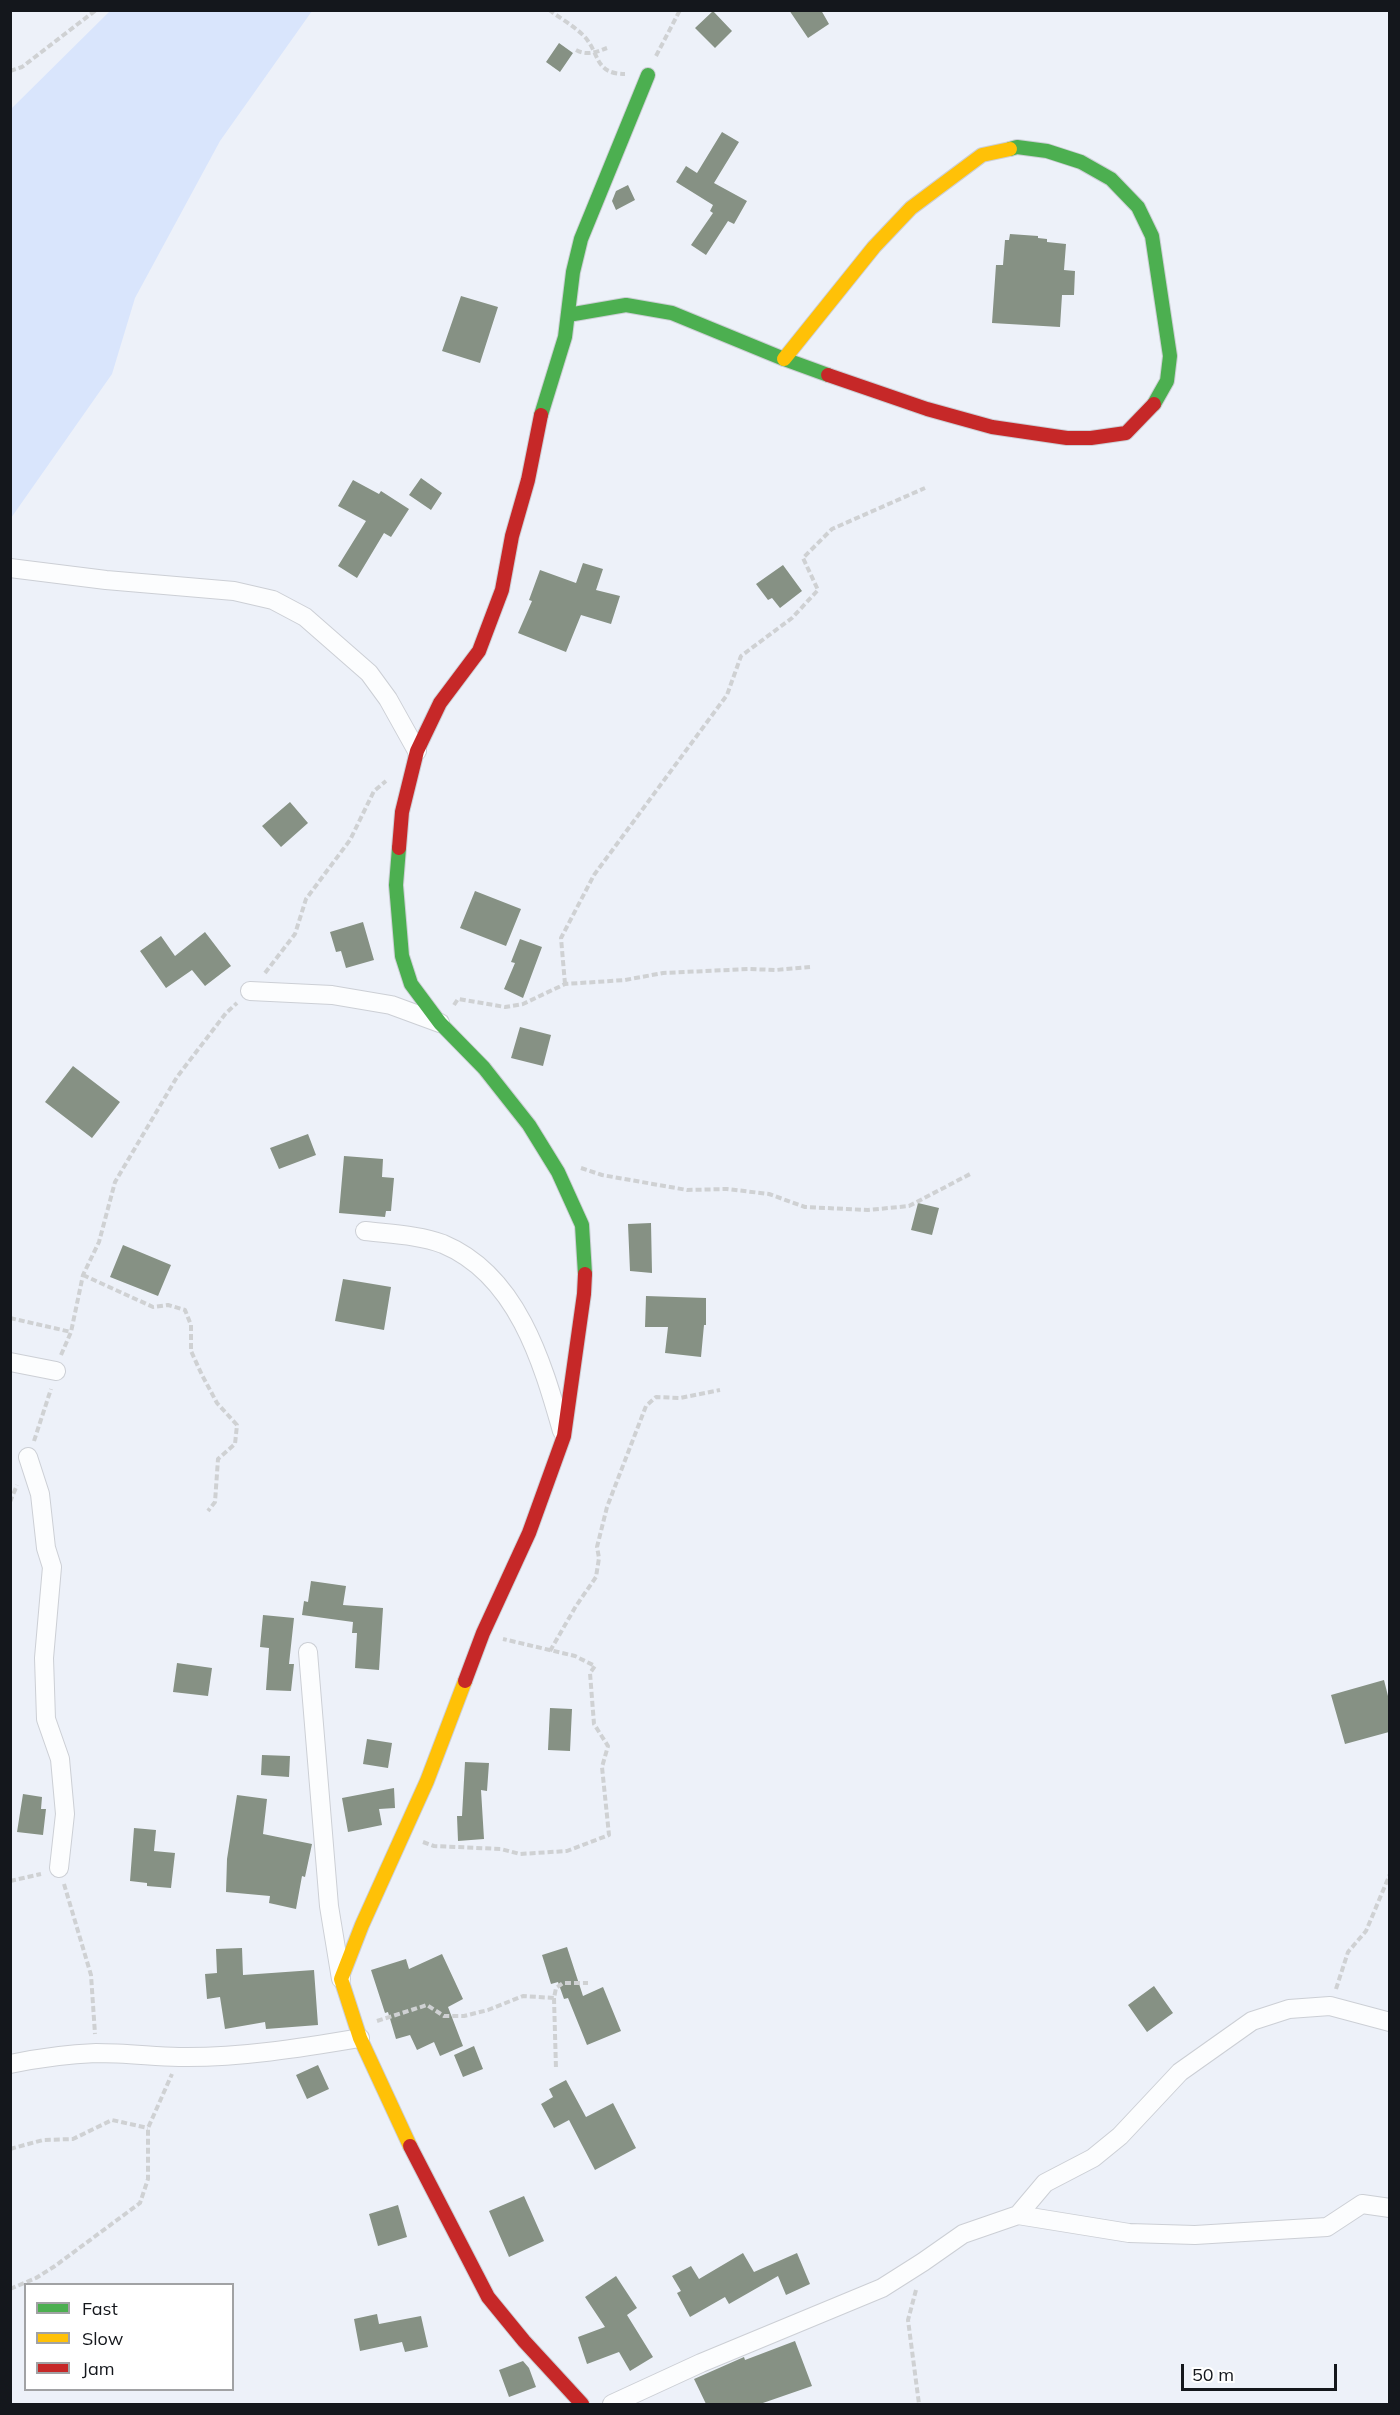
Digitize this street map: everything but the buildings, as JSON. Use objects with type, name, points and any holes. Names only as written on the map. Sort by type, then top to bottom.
[{"type":"street","points":[[341,1979],[362,1925],[427,1781],[483,1633],[529,1533],[564,1436],[584,1294],[585,1255],[582,1226],[558,1172],[522,1117],[484,1068],[440,1023],[411,984],[402,956],[396,885],[402,812],[417,751],[440,703],[479,651],[502,590],[541,413],[565,337],[573,272],[581,239],[648,75]]},
{"type":"street","points":[[568,315],[627,305],[672,312],[784,359],[927,409],[992,427],[1067,438],[1092,438],[1126,433],[1151,409],[1167,381],[1170,356],[1152,236],[1138,207],[1125,193],[1111,179],[1081,162],[1047,152],[1017,147],[982,155],[911,208],[874,247],[784,359]]},
{"type":"street","points":[[10,568],[106,580],[234,591],[273,600],[305,617],[369,673],[388,699],[417,751]]},
{"type":"street","points":[[250,991],[332,996],[391,1005],[440,1023]]},
{"type":"street","points":[[365,1231],[441,1243],[470,1258],[494,1281],[523,1322],[534,1344],[564,1436]]},
{"type":"street","points":[[10,1362],[56,1371]]},
{"type":"street","points":[[28,1457],[40,1494],[46,1548],[52,1568],[44,1658],[46,1719],[60,1759],[65,1814],[59,1868]]},
{"type":"street","points":[[308,1652],[329,1906],[341,1979],[360,2038],[419,2165],[488,2297],[582,2404]]},
{"type":"street","points":[[1018,2215],[1046,2183],[1093,2158],[1120,2136],[1180,2072],[1252,2021],[1289,2009],[1330,2006],[1389,2022]]},
{"type":"street","points":[[10,2064],[46,2057],[96,2053],[180,2057],[286,2050],[360,2038]]},
{"type":"street","points":[[612,2404],[701,2363],[882,2288],[963,2234],[1018,2215],[1130,2233],[1195,2235],[1327,2228],[1362,2204],[1389,2208]]},
{"type":"path","points":[[10,71],[22,67],[96,10]]},
{"type":"path","points":[[549,10],[584,36],[601,66],[614,74],[648,75],[680,10]]},
{"type":"path","points":[[576,50],[582,53],[594,53],[607,48]]},
{"type":"path","points":[[565,984],[561,938],[594,875],[727,695],[741,657],[792,618],[818,590],[803,558],[832,529],[926,488]]},
{"type":"path","points":[[10,1502],[28,1457],[62,1351],[71,1332],[83,1275],[99,1242],[115,1182],[177,1077],[226,1013],[250,991],[295,934],[306,899],[350,840],[374,791],[390,778]]},
{"type":"path","points":[[440,1023],[458,999],[505,1007],[523,1004],[565,984],[625,980],[663,973],[810,967]]},
{"type":"path","points":[[558,1172],[569,1174],[581,1168],[602,1175],[687,1190],[728,1188],[769,1194],[805,1207],[868,1210],[909,1206],[972,1173]]},
{"type":"path","points":[[83,1275],[153,1307],[168,1305],[185,1310],[191,1325],[191,1351],[218,1403],[237,1425],[235,1444],[218,1459],[214,1502],[208,1511]]},
{"type":"path","points":[[10,1318],[71,1332]]},
{"type":"path","points":[[550,1651],[596,1577],[599,1558],[597,1547],[607,1507],[646,1406],[656,1397],[680,1398],[720,1390]]},
{"type":"path","points":[[402,1835],[434,1846],[501,1849],[520,1854],[567,1851],[609,1835],[602,1767],[608,1746],[594,1724],[591,1699],[590,1673],[595,1666],[575,1656],[483,1633]]},
{"type":"path","points":[[10,1881],[59,1868],[91,1975],[96,2053]]},
{"type":"path","points":[[1330,2006],[1348,1952],[1366,1931],[1389,1874]]},
{"type":"path","points":[[556,2068],[554,1998],[556,1988],[563,1983],[588,1983]]},
{"type":"path","points":[[360,2038],[372,2023],[412,2008],[427,2005],[444,2016],[464,2016],[488,2010],[523,1996],[554,1998]]},
{"type":"path","points":[[24,2283],[56,2266],[140,2203],[148,2179],[148,2128],[180,2057]]},
{"type":"path","points":[[10,2149],[43,2140],[73,2139],[112,2120],[148,2128]]},
{"type":"path","points":[[919,2404],[908,2320],[923,2262]]},
{"type":"path","points":[[10,2289],[24,2283]]},
{"type":"shaded area","points":[[110,11],[312,11],[220,141],[135,298],[112,374],[11,518],[11,109]]},
{"type":"traffic: fast","points":[[541,415],[565,337],[573,272],[581,239],[648,75]]},
{"type":"traffic: fast","points":[[1010,149],[1017,147],[1047,151],[1081,162],[1111,179],[1138,207],[1152,236],[1170,356],[1167,381],[1154,404]]},
{"type":"traffic: fast","points":[[568,315],[626,305],[672,313],[828,375]]},
{"type":"traffic: fast","points":[[399,848],[396,885],[402,956],[411,984],[440,1023],[484,1068],[529,1125],[558,1172],[582,1225],[585,1274]]},
{"type":"traffic: slow","points":[[784,359],[874,247],[911,208],[982,155],[1010,149]]},
{"type":"traffic: slow","points":[[410,2146],[360,2038],[341,1979],[362,1925],[427,1781],[465,1681]]},
{"type":"traffic: jam","points":[[828,375],[927,409],[992,427],[1067,438],[1091,438],[1126,433],[1154,404]]},
{"type":"traffic: jam","points":[[399,848],[402,812],[417,751],[440,703],[479,651],[502,590],[512,536],[528,480],[541,415]]},
{"type":"traffic: jam","points":[[465,1681],[483,1633],[529,1533],[564,1436],[585,1274]]},
{"type":"traffic: jam","points":[[410,2146],[488,2297],[524,2341],[582,2404]]}]
